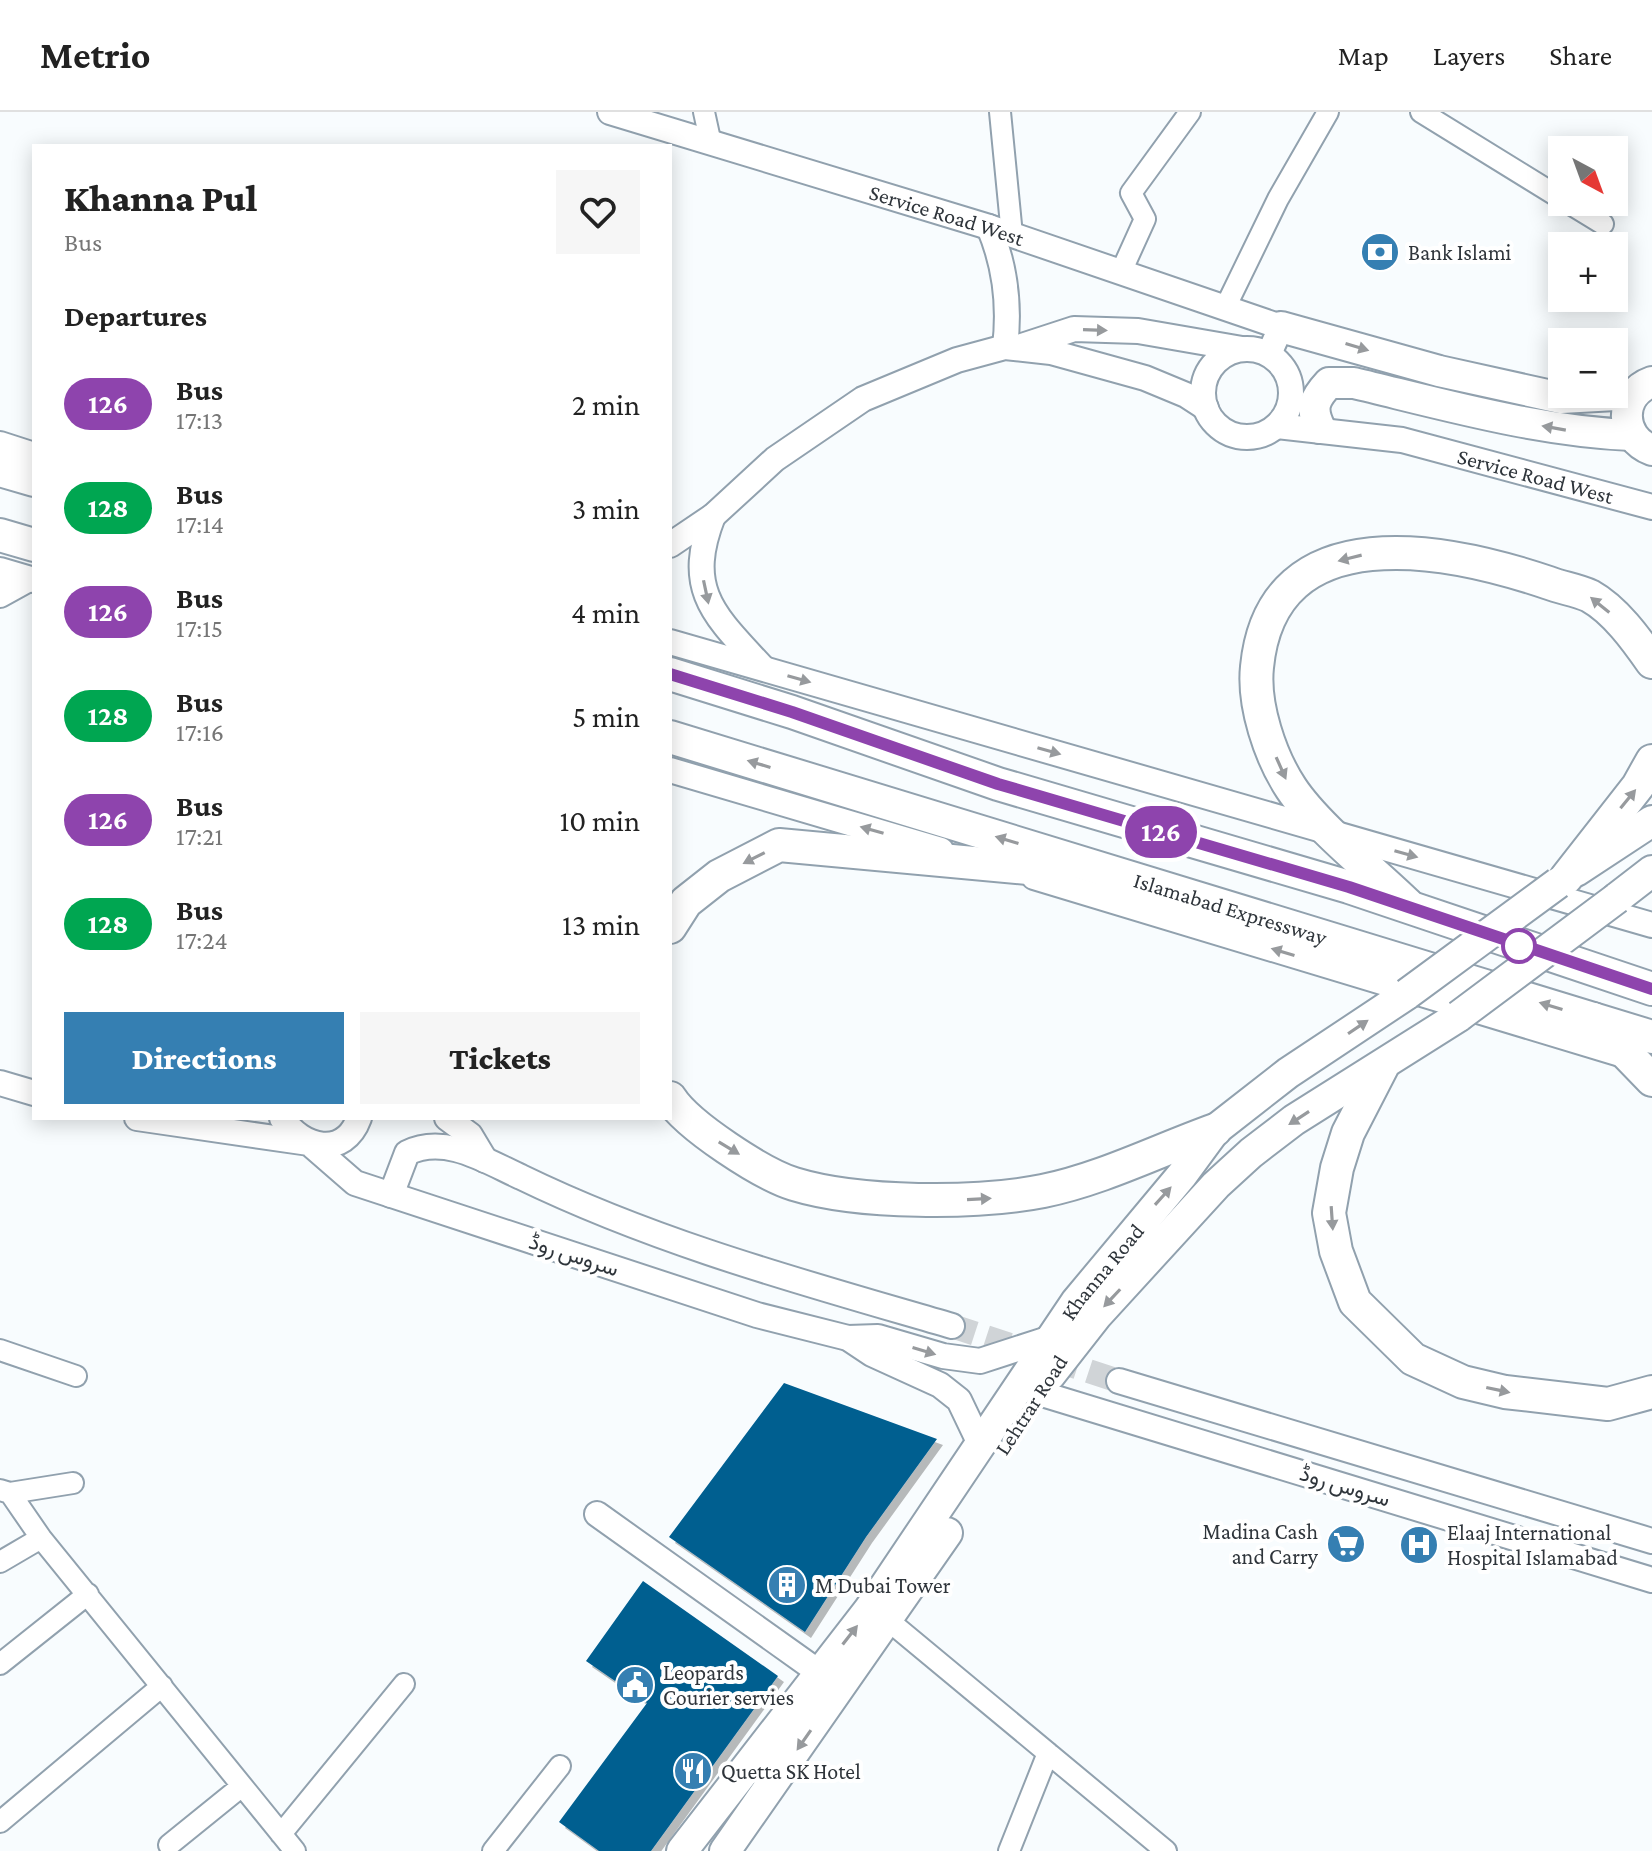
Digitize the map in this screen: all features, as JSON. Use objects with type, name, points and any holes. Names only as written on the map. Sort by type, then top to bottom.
[{"type":"highway","points":[[0,470],[32,479]]},
{"type":"highway","points":[[0,535],[32,544]]},
{"type":"highway","points":[[1413,909],[1307,810],[1290,787],[1260,708],[1256,678],[1259,648],[1271,616],[1289,589],[1327,564],[1356,555],[1426,552],[1513,570],[1590,596],[1632,635],[1652,662]]},
{"type":"highway","points":[[672,675],[792,712],[998,784],[1413,909],[1652,989]]},
{"type":"highway","name":"Islamabad Expressway","points":[[672,738],[1593,1019],[1644,1052]]},
{"type":"highway","points":[[1562,880],[1638,786],[1652,761]]},
{"type":"highway","points":[[672,924],[686,902],[719,876],[779,845],[984,862],[1135,879]]},
{"type":"highway","points":[[1644,1052],[1652,1080]]},
{"type":"highway","points":[[1382,1067],[1348,1133],[1337,1168],[1329,1213],[1336,1251],[1355,1302],[1413,1359],[1463,1382],[1505,1392],[1608,1404],[1652,1392]]},
{"type":"highway","points":[[672,1100],[721,1145],[793,1184],[854,1193],[953,1201],[1045,1190],[1091,1177],[1215,1130]]},
{"type":"main road","points":[[1281,327],[1439,371],[1561,398],[1643,388]]},
{"type":"main road","points":[[1320,428],[1313,414],[1313,403],[1319,393],[1329,383],[1354,383],[1502,419],[1642,443]]},
{"type":"main road","points":[[1642,443],[1626,414],[1643,388]]},
{"type":"main road","name":"Khanna Road","points":[[682,1851],[869,1610],[1051,1338],[1215,1130],[1288,1073],[1407,994],[1562,880],[1652,821]]},
{"type":"main road","name":"Lehtrar Road","points":[[725,1851],[889,1621],[1061,1356],[1216,1185],[1294,1120],[1459,1016],[1652,871]]},
{"type":"street","name":"Service Road West","points":[[610,112],[1001,239],[1121,272],[1281,327]]},
{"type":"street","points":[[704,112],[711,144]]},
{"type":"street","points":[[1000,112],[1001,239],[1011,339]]},
{"type":"street","points":[[1121,272],[1145,219],[1131,193],[1190,112]]},
{"type":"street","points":[[1226,306],[1278,199],[1328,112]]},
{"type":"street","points":[[1421,112],[1548,190]]},
{"type":"street","points":[[1590,216],[1603,224]]},
{"type":"street","points":[[1269,354],[1281,327]]},
{"type":"street","points":[[672,544],[713,516],[775,459],[863,399],[1011,339],[1074,329],[1138,331],[1269,354],[1280,363],[1291,388],[1290,402],[1277,426],[1251,437],[1237,435],[1223,430],[1206,408],[1186,395],[1145,378],[1011,339]]},
{"type":"street","points":[[1206,408],[1203,395],[1210,370],[1229,352],[1242,349]]},
{"type":"street","name":"Service Road West","points":[[1277,426],[1320,428],[1402,440],[1652,507]]},
{"type":"street","points":[[0,444],[32,454]]},
{"type":"street","points":[[713,516],[702,544],[705,601],[764,669]]},
{"type":"street","points":[[0,570],[31,579]]},
{"type":"street","points":[[0,595],[31,579]]},
{"type":"street","points":[[672,643],[1652,925]]},
{"type":"street","points":[[672,771],[1644,1052]]},
{"type":"street","points":[[0,1083],[32,1092]]},
{"type":"street","points":[[151,1120],[327,1145],[344,1139],[358,1120]]},
{"type":"street","name":"سروس روڈ","points":[[283,1120],[293,1134],[309,1143],[355,1183],[757,1315],[848,1338],[872,1354],[940,1385],[959,1400],[981,1446]]},
{"type":"street","points":[[450,1120],[470,1135],[485,1160]]},
{"type":"street","points":[[391,1195],[407,1153],[421,1146],[440,1144],[485,1160],[584,1208],[702,1253],[952,1326]]},
{"type":"street","points":[[848,1338],[878,1337],[943,1356],[980,1361],[1051,1338]]},
{"type":"street","points":[[0,1350],[76,1376]]},
{"type":"street","points":[[1119,1381],[1652,1541]]},
{"type":"street","name":"سروس روڈ","points":[[1039,1393],[1652,1580]]},
{"type":"street","points":[[5,1492],[73,1483]]},
{"type":"street","points":[[5,1492],[295,1851]]},
{"type":"street","points":[[597,1514],[820,1673]]},
{"type":"street","points":[[0,1562],[41,1538]]},
{"type":"street","points":[[0,1664],[88,1594]]},
{"type":"street","points":[[889,1621],[1166,1851]]},
{"type":"street","points":[[281,1834],[404,1684]]},
{"type":"street","points":[[0,1822],[162,1686]]},
{"type":"street","points":[[1009,1851],[1048,1753]]},
{"type":"street","points":[[493,1851],[560,1766]]},
{"type":"street","points":[[169,1845],[242,1786]]},
{"type":"building","points":[[784,1383],[937,1439],[866,1537],[805,1632],[669,1537]]},
{"type":"building","points":[[643,1581],[778,1676],[651,1851],[599,1851],[559,1822],[647,1703],[586,1661]]},
{"type":"tunnel","points":[[952,1326],[1119,1381]]},
{"type":"bus line","name":"126","points":[[672,675],[792,712],[998,784],[1349,887],[1652,989]]},
{"type":"place","name":"Bank Islami","points":[[1380,252]]},
{"type":"place","name":"Madina Cash and Carry","points":[[1346,1544]]},
{"type":"place","name":"Elaaj International Hospital Islamabad","points":[[1419,1545]]},
{"type":"place","name":"M Dubai Tower","points":[[787,1585]]},
{"type":"place","name":"Leopards Courier servies","points":[[635,1685]]},
{"type":"place","name":"Quetta SK Hotel","points":[[693,1771]]}]
